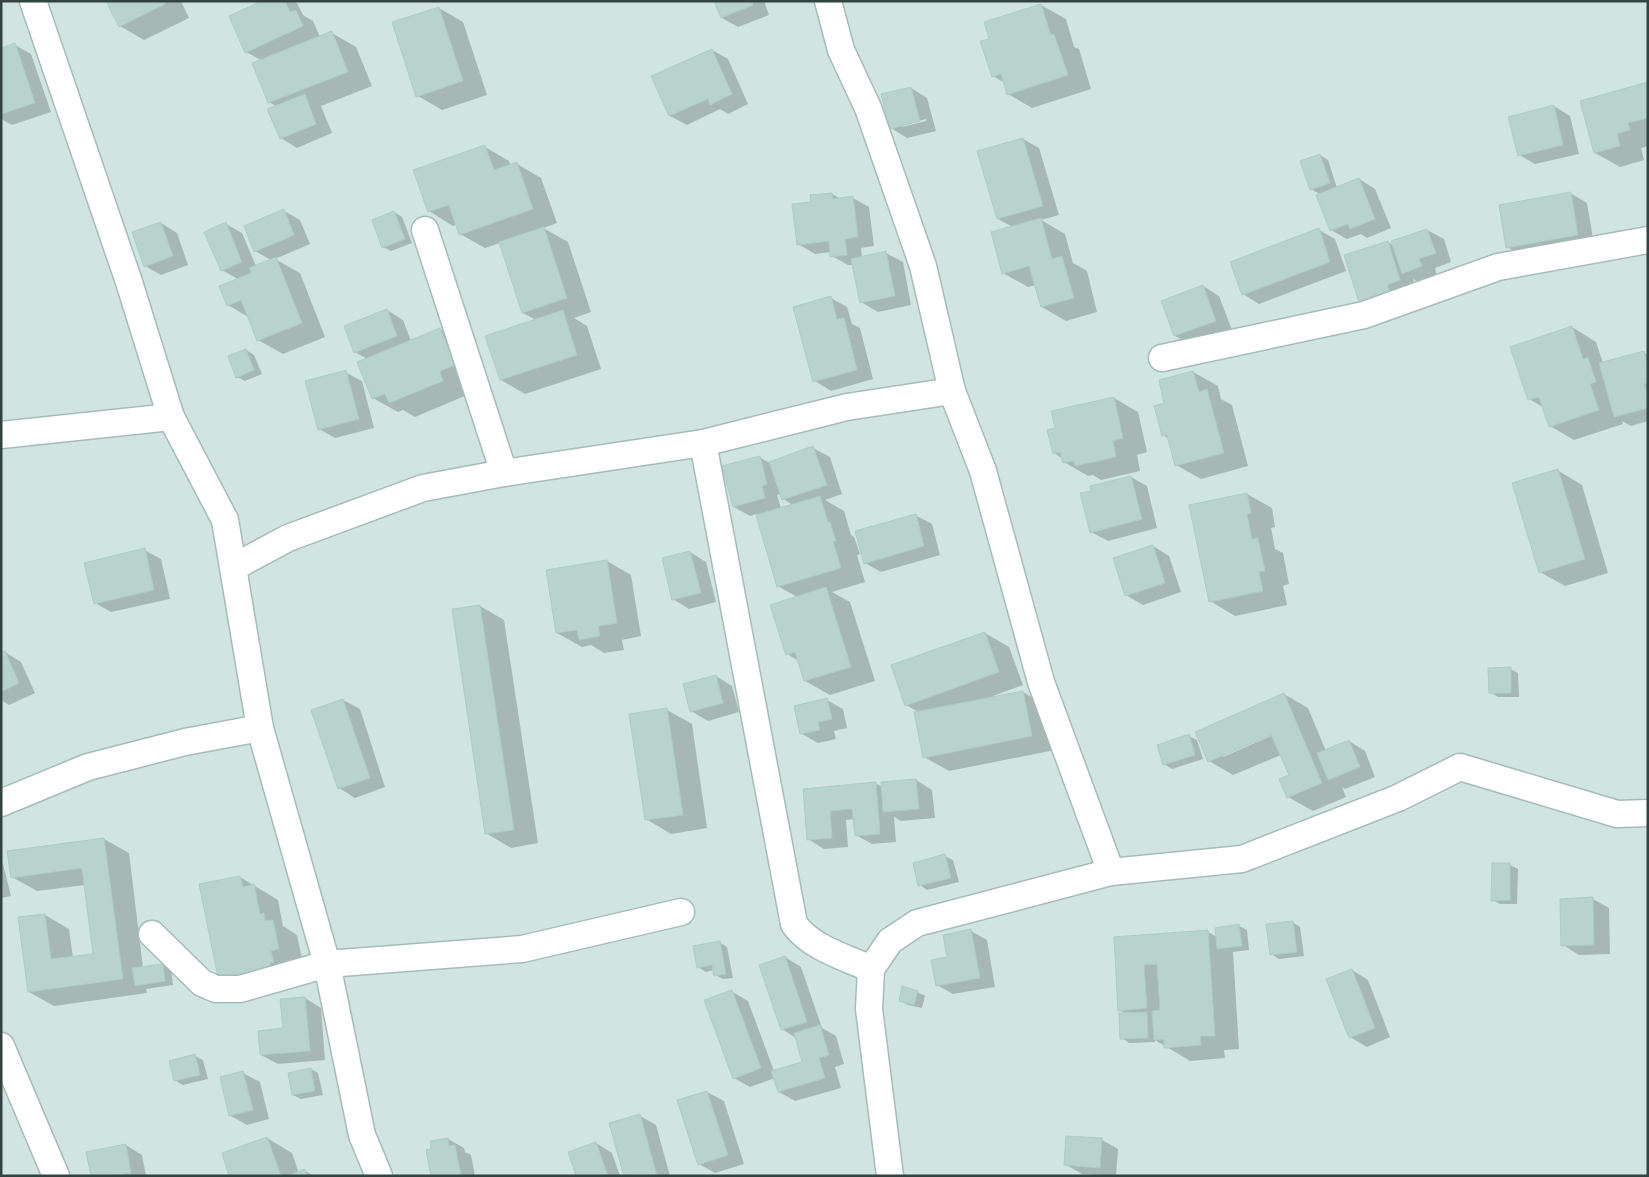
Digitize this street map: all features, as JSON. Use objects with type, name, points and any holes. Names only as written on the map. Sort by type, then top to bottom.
[{"type":"street","points":[[33,1],[129,282],[171,417],[225,520],[260,728],[327,964],[362,1134],[379,1176]]},
{"type":"street","points":[[828,1],[841,50],[868,108],[923,266],[952,391],[983,470],[1041,682],[1111,872]]},
{"type":"street","points":[[425,230],[504,473]]},
{"type":"street","points":[[1162,358],[1364,315],[1498,267],[1648,240]]},
{"type":"street","points":[[234,566],[288,538],[423,488],[504,473],[703,444],[848,407],[952,391]]},
{"type":"street","points":[[1,435],[171,417]]},
{"type":"street","points":[[703,444],[794,924],[802,935],[871,969]]},
{"type":"street","points":[[1,803],[88,767],[185,742],[260,728]]},
{"type":"street","points":[[890,1176],[869,1009],[871,969],[890,941],[917,923],[1111,872],[1242,859],[1398,798],[1460,767],[1617,814],[1648,813]]},
{"type":"street","points":[[152,934],[202,982],[216,989],[240,989],[327,964],[522,950],[680,912]]},
{"type":"street","points":[[1,1046],[56,1176]]},
{"type":"shaded area","points":[[1,1],[1648,1],[1648,1176],[1,1176]]},
{"type":"building","points":[[106,1],[164,1],[165,4],[119,27]]},
{"type":"building","points":[[262,1],[285,1],[290,12],[296,10],[303,26],[245,53],[229,16]]},
{"type":"building","points":[[714,1],[752,1],[753,5],[721,18]]},
{"type":"building","points":[[1041,4],[1051,35],[1054,34],[1068,75],[1007,95],[1001,74],[992,77],[980,41],[989,39],[984,22]]},
{"type":"building","points":[[439,7],[463,81],[416,97],[392,22]]},
{"type":"building","points":[[332,31],[348,72],[268,103],[252,63]]},
{"type":"building","points":[[15,43],[35,103],[1,114],[1,48]]},
{"type":"building","points":[[712,49],[732,94],[710,105],[708,99],[669,116],[651,76]]},
{"type":"building","points":[[1648,82],[1648,118],[1628,123],[1630,130],[1617,134],[1620,146],[1594,153],[1580,101]]},
{"type":"building","points":[[911,87],[920,121],[890,129],[881,94]]},
{"type":"building","points":[[305,94],[316,124],[280,139],[267,109]]},
{"type":"building","points":[[1554,105],[1563,145],[1518,156],[1508,117]]},
{"type":"building","points":[[1023,138],[1043,206],[997,219],[977,151]]},
{"type":"building","points":[[485,145],[494,170],[517,162],[533,209],[459,235],[449,205],[428,212],[413,170]]},
{"type":"building","points":[[1320,154],[1330,183],[1310,190],[1300,161]]},
{"type":"building","points":[[1359,178],[1375,219],[1350,229],[1348,224],[1330,231],[1316,195]]},
{"type":"building","points":[[1571,192],[1578,235],[1506,248],[1499,205]]},
{"type":"building","points":[[832,193],[833,199],[853,196],[858,237],[845,239],[847,255],[830,257],[829,241],[797,245],[792,204],[811,202],[810,195]]},
{"type":"building","points":[[284,209],[294,235],[254,252],[244,226]]},
{"type":"building","points":[[394,211],[405,239],[382,248],[372,220]]},
{"type":"building","points":[[1041,218],[1052,259],[1062,256],[1074,298],[1041,307],[1029,266],[1002,274],[991,232]]},
{"type":"building","points":[[161,222],[173,256],[144,267],[132,232]]},
{"type":"building","points":[[226,222],[242,262],[221,271],[204,232]]},
{"type":"building","points":[[544,227],[567,298],[522,313],[499,242]]},
{"type":"building","points":[[1319,228],[1330,262],[1242,295],[1230,262]]},
{"type":"building","points":[[1427,229],[1436,253],[1419,259],[1422,266],[1402,274],[1391,241]]},
{"type":"building","points":[[1388,241],[1400,280],[1387,285],[1390,292],[1359,302],[1344,255]]},
{"type":"building","points":[[886,251],[895,296],[860,303],[851,259]]},
{"type":"building","points":[[276,257],[302,323],[257,341],[241,300],[227,306],[219,286],[251,273],[249,268]]},
{"type":"building","points":[[1203,285],[1216,321],[1174,336],[1161,301]]},
{"type":"building","points":[[831,296],[837,319],[844,318],[857,370],[813,382],[793,307]]},
{"type":"building","points":[[387,309],[397,336],[354,353],[344,326]]},
{"type":"building","points":[[563,310],[577,355],[500,380],[485,336]]},
{"type":"building","points":[[1572,326],[1583,359],[1588,357],[1596,382],[1590,384],[1599,410],[1549,427],[1539,397],[1528,400],[1510,347]]},
{"type":"building","points":[[440,328],[455,365],[440,371],[443,381],[389,403],[385,394],[372,399],[357,362]]},
{"type":"building","points":[[246,349],[254,370],[236,378],[228,356]]},
{"type":"building","points":[[1644,351],[1648,366],[1648,383],[1644,384],[1648,397],[1648,408],[1614,417],[1599,363]]},
{"type":"building","points":[[346,370],[359,419],[318,430],[305,381]]},
{"type":"building","points":[[1193,371],[1199,392],[1207,389],[1224,453],[1175,466],[1167,435],[1162,436],[1154,406],[1164,403],[1159,380]]},
{"type":"building","points":[[1114,397],[1123,438],[1113,441],[1116,457],[1075,466],[1074,461],[1063,463],[1060,452],[1053,454],[1047,430],[1055,428],[1051,411]]},
{"type":"building","points":[[813,446],[827,485],[782,500],[769,462]]},
{"type":"building","points":[[760,456],[767,484],[762,486],[765,498],[733,507],[722,466]]},
{"type":"building","points":[[1558,469],[1585,559],[1539,573],[1512,483]]},
{"type":"building","points":[[1131,476],[1142,519],[1090,533],[1080,493],[1091,491],[1090,486]]},
{"type":"building","points":[[1247,493],[1251,513],[1247,514],[1252,539],[1258,538],[1265,571],[1259,572],[1263,591],[1209,602],[1189,505]]},
{"type":"building","points":[[820,496],[836,541],[833,541],[841,568],[777,587],[756,515]]},
{"type":"building","points":[[916,514],[924,546],[864,564],[855,531]]},
{"type":"building","points":[[1153,545],[1165,583],[1125,596],[1113,558]]},
{"type":"building","points":[[145,548],[154,590],[94,604],[84,563]]},
{"type":"building","points":[[690,551],[701,593],[672,600],[662,558]]},
{"type":"building","points":[[607,560],[617,623],[598,626],[600,636],[579,640],[577,630],[556,633],[546,570]]},
{"type":"building","points":[[826,587],[851,667],[804,681],[795,652],[786,655],[770,605]]},
{"type":"building","points":[[480,605],[514,830],[485,834],[452,609]]},
{"type":"building","points":[[985,632],[999,672],[905,706],[891,665]]},
{"type":"building","points":[[5,651],[19,683],[1,692],[1,653]]},
{"type":"building","points":[[1511,667],[1511,693],[1489,693],[1488,668]]},
{"type":"building","points":[[716,675],[723,703],[690,712],[683,684]]},
{"type":"building","points":[[1023,691],[1032,736],[923,758],[914,712]]},
{"type":"building","points":[[1284,693],[1322,783],[1287,798],[1279,779],[1289,775],[1271,735],[1208,762],[1195,732]]},
{"type":"building","points":[[827,698],[832,719],[818,722],[820,730],[800,734],[794,706]]},
{"type":"building","points":[[343,699],[370,778],[338,789],[311,710]]},
{"type":"building","points":[[667,708],[683,815],[645,820],[629,714]]},
{"type":"building","points":[[1189,734],[1195,755],[1163,765],[1157,745]]},
{"type":"building","points":[[1349,740],[1360,767],[1328,780],[1317,753]]},
{"type":"building","points":[[916,779],[919,809],[883,812],[881,782]]},
{"type":"building","points":[[876,782],[880,834],[855,836],[852,809],[830,811],[832,838],[807,840],[803,789]]},
{"type":"building","points":[[104,838],[123,979],[28,992],[18,917],[45,914],[51,959],[93,954],[82,868],[11,878],[7,851]]},
{"type":"building","points":[[945,854],[951,878],[918,886],[913,863]]},
{"type":"building","points":[[1492,863],[1510,863],[1510,900],[1491,901]]},
{"type":"building","points":[[240,876],[243,887],[254,884],[260,914],[264,913],[265,921],[273,920],[279,949],[271,951],[274,962],[270,963],[271,970],[219,982],[199,884]]},
{"type":"building","points":[[1593,897],[1594,945],[1561,946],[1560,899]]},
{"type":"building","points":[[1293,921],[1297,952],[1270,955],[1266,924]]},
{"type":"building","points":[[1239,924],[1242,946],[1217,949],[1215,928]]},
{"type":"building","points":[[971,929],[980,978],[936,986],[931,960],[947,957],[943,935]]},
{"type":"building","points":[[1208,930],[1215,1036],[1200,1036],[1201,1045],[1164,1048],[1164,1039],[1154,1040],[1152,1011],[1160,1010],[1157,964],[1144,965],[1147,1008],[1118,1011],[1114,937]]},
{"type":"building","points":[[720,941],[726,974],[714,976],[712,965],[697,968],[693,946]]},
{"type":"building","points":[[785,956],[807,1022],[781,1030],[759,965]]},
{"type":"building","points":[[163,964],[165,981],[135,986],[132,968]]},
{"type":"building","points":[[1352,969],[1375,1028],[1349,1038],[1326,979]]},
{"type":"building","points":[[902,986],[918,991],[914,1005],[899,1001]]},
{"type":"building","points":[[732,990],[761,1068],[733,1079],[704,1000]]},
{"type":"building","points":[[305,997],[310,1051],[260,1055],[258,1031],[283,1028],[280,999]]},
{"type":"building","points":[[1147,1012],[1148,1038],[1120,1039],[1119,1013]]},
{"type":"building","points":[[820,1025],[829,1055],[819,1058],[825,1078],[778,1092],[771,1071],[802,1062],[794,1033]]},
{"type":"building","points":[[195,1054],[200,1075],[174,1081],[169,1061]]},
{"type":"building","points":[[311,1068],[315,1091],[292,1095],[288,1073]]},
{"type":"building","points":[[243,1071],[253,1110],[229,1116],[220,1077]]},
{"type":"building","points":[[707,1091],[728,1155],[698,1165],[677,1100]]},
{"type":"building","points":[[640,1114],[657,1176],[624,1176],[609,1123]]},
{"type":"building","points":[[1066,1136],[1102,1138],[1100,1168],[1064,1165]]},
{"type":"building","points":[[267,1137],[281,1176],[229,1176],[222,1153]]},
{"type":"building","points":[[448,1138],[449,1146],[455,1145],[461,1176],[431,1176],[426,1150],[431,1149],[430,1141]]},
{"type":"building","points":[[596,1142],[608,1176],[576,1176],[568,1152]]},
{"type":"building","points":[[126,1144],[131,1173],[116,1176],[91,1176],[86,1152]]},
{"type":"building","points":[[305,1169],[307,1176],[287,1176]]}]
